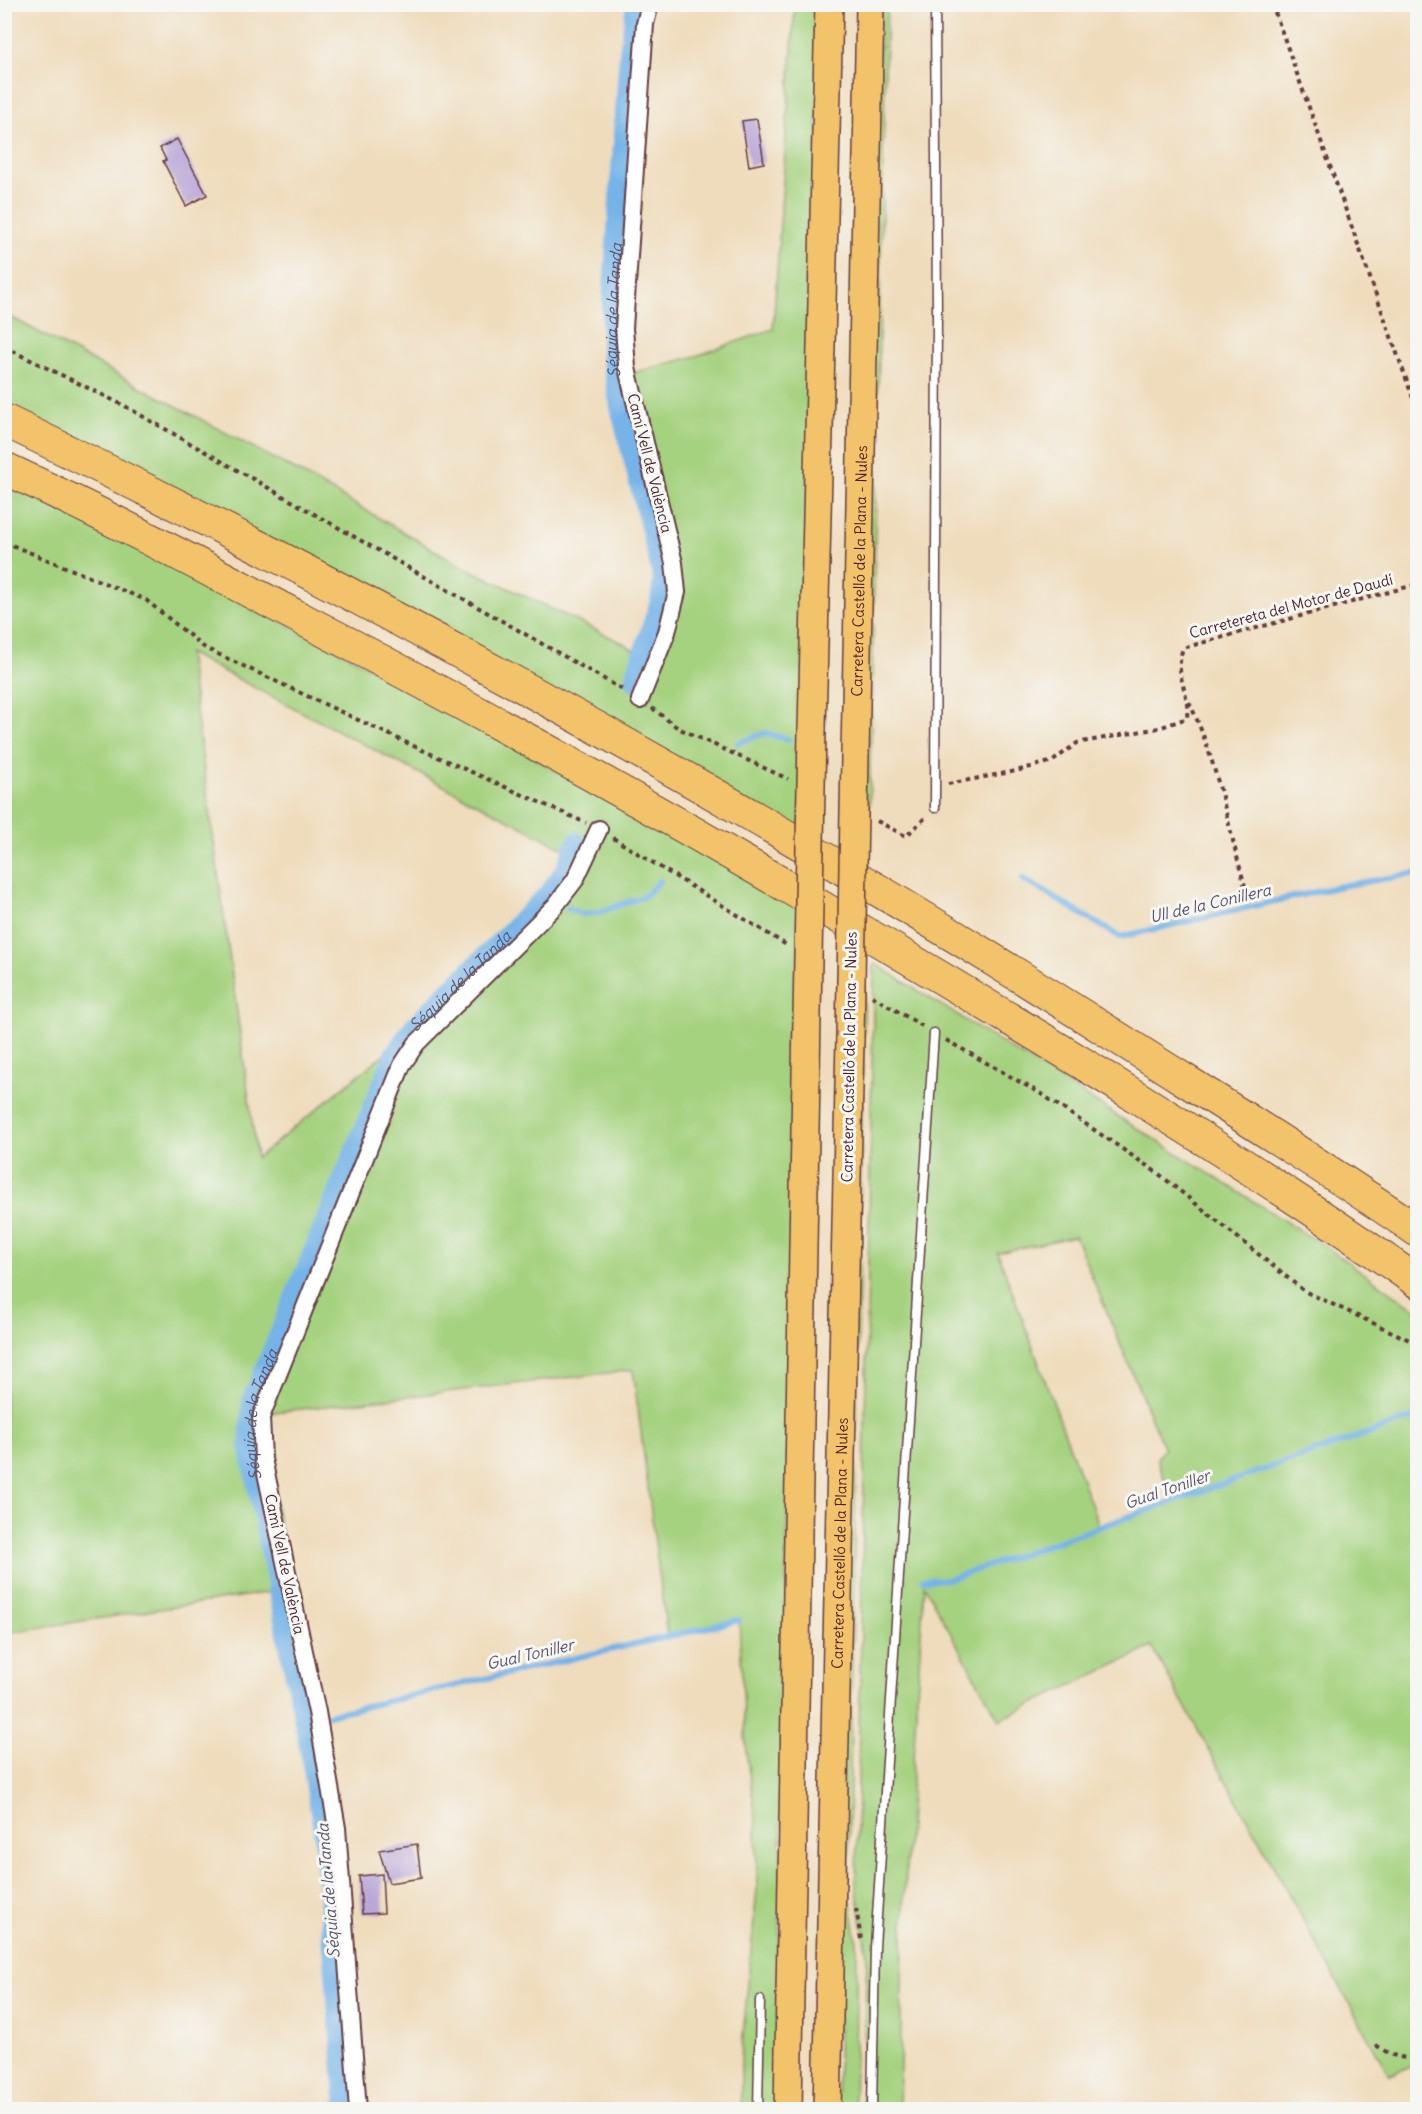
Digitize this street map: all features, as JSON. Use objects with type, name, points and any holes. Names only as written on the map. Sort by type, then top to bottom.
[{"type":"highway","points":[[4,420],[137,484],[530,689],[790,836],[1027,981],[1418,1230]]},
{"type":"highway","points":[[4,468],[99,512],[503,724],[757,869],[1006,1017],[1337,1226],[1418,1282]]},
{"type":"main road","points":[[788,2109],[807,1017],[829,4]]},
{"type":"main road","name":"Carretera Castelló de la Plana - Nules","points":[[827,2109],[870,4]]},
{"type":"street","name":"Camí Vell de València","points":[[640,700],[667,632],[677,592],[674,563],[627,368],[624,328],[645,24],[650,4]]},
{"type":"street","name":"Camí Vell de València","points":[[358,2109],[337,1828],[317,1712],[263,1459],[261,1417],[402,1065],[416,1044],[555,906],[575,880],[599,829]]},
{"type":"lane","points":[[934,4],[937,303],[935,808]]},
{"type":"lane","points":[[872,2109],[875,1947],[934,1033]]},
{"type":"lane","points":[[758,2109],[760,2000]]},
{"type":"path","points":[[1272,4],[1418,412]]},
{"type":"path","points":[[4,347],[123,405],[640,700]]},
{"type":"path","points":[[4,542],[146,600],[205,648],[420,749],[599,829],[797,951]]},
{"type":"path","name":"Carretereta del Motor de Daudí","points":[[1189,701],[1177,664],[1183,648],[1418,584]]},
{"type":"path","points":[[935,787],[1016,771],[1053,761],[1077,743],[1159,728],[1186,718],[1189,701]]},
{"type":"path","points":[[1189,701],[1206,738],[1220,783],[1230,839],[1248,896]]},
{"type":"path","points":[[865,992],[1043,1095],[1159,1174],[1304,1291],[1418,1344]]},
{"type":"path","points":[[1376,2045],[1392,2056],[1406,2059],[1418,2057]]},
{"type":"green space","points":[[887,4],[868,871],[862,868],[881,5]]},
{"type":"green space","points":[[795,5],[820,5],[800,833],[5,407],[5,314],[297,471],[462,566],[625,644],[653,663],[678,592],[629,374],[696,356],[773,329]]},
{"type":"green space","points":[[4,482],[336,649],[799,905],[776,2109],[741,2109],[741,2057],[757,1889],[756,1818],[746,1752],[739,1619],[667,1635],[633,1370],[275,1412],[261,1417],[290,1589],[5,1633]],"holes":[[[188,653],[586,860],[556,906],[415,1044],[394,1046],[257,1158]]]},
{"type":"green space","points":[[860,956],[865,959],[848,1886],[857,1943],[854,2109],[837,2110]]},
{"type":"green space","points":[[874,963],[1323,1245],[1417,1310],[1418,2063],[1389,2075],[1152,1647],[999,1720],[924,1585],[904,1903],[899,2109],[862,2110],[867,1956],[856,1885]],"holes":[[[1075,1236],[1164,1449],[1157,1458],[1172,1503],[1097,1529],[1098,1523],[998,1253]]]},
{"type":"building","points":[[757,119],[764,163],[749,166],[742,121]]},
{"type":"building","points":[[177,139],[207,195],[186,206],[163,161],[166,160],[160,148]]},
{"type":"building","points":[[417,1844],[421,1878],[389,1883],[379,1850]]},
{"type":"building","points":[[382,1874],[384,1913],[362,1914],[359,1876]]},
{"type":"waterway","name":"Séquia de la Tanda","points":[[634,680],[660,602],[663,578],[620,407],[611,355],[612,304],[629,53],[636,4]]},
{"type":"waterway","name":"Ull de la Conillera","points":[[738,743],[765,733],[789,740]]},
{"type":"waterway","name":"Séquia de la Tanda","points":[[346,2110],[324,1835],[308,1740],[249,1445],[252,1400],[395,1053],[414,1026],[549,893],[566,869],[577,842]]},
{"type":"waterway","name":"Ull de la Conillera","points":[[1023,879],[1120,937],[1341,886],[1418,873]]},
{"type":"waterway","name":"Ull de la Conillera","points":[[568,908],[582,914],[597,913],[645,896],[660,881]]},
{"type":"waterway","name":"Gual Toniller","points":[[923,1580],[950,1579],[1418,1416]]},
{"type":"waterway","name":"Gual Toniller","points":[[328,1715],[739,1620]]}]
